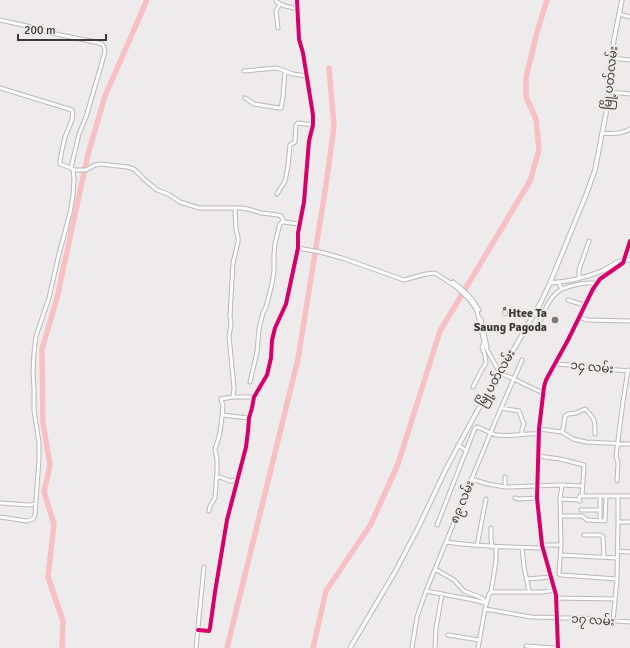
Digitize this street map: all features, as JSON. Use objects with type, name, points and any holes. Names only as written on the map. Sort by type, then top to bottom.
[{"type":"main road","name":"မြို့ပတ်လမ်း","points":[[350,648],[395,572],[458,445],[541,302],[550,283],[595,170],[606,113],[611,58],[622,0]]},
{"type":"main road","points":[[550,283],[579,278],[602,271],[620,261],[630,260]]},
{"type":"street","points":[[276,0],[280,4],[298,9]]},
{"type":"street","points":[[198,630],[209,631],[210,628],[214,592],[227,520],[246,447],[249,418],[254,397],[267,375],[271,358],[272,340],[286,304],[298,248],[299,224],[304,202],[313,115],[303,53],[299,39],[297,0]]},
{"type":"street","points":[[278,28],[276,11],[280,4]]},
{"type":"street","points":[[619,14],[630,17]]},
{"type":"street","points":[[0,20],[102,44],[105,51],[80,134],[73,169],[73,196],[70,213],[49,298],[36,336],[33,372],[34,410],[39,459],[35,515],[32,519],[27,521],[0,517]]},
{"type":"street","points":[[611,58],[630,60]]},
{"type":"street","points":[[244,71],[277,68],[292,74],[307,76]]},
{"type":"street","points":[[245,98],[254,104],[281,108],[285,72]]},
{"type":"street","points":[[0,88],[72,110],[72,121],[65,137],[60,162],[62,165],[73,169],[86,170],[95,165],[101,164],[127,167],[134,169],[157,190],[168,194],[180,202],[199,208],[244,208],[262,213],[279,215],[282,216],[283,221],[286,223],[299,224]]},
{"type":"street","points":[[609,92],[630,94]]},
{"type":"street","points":[[277,194],[285,181],[290,145],[295,142],[296,124],[313,125]]},
{"type":"street","points":[[602,133],[618,133],[630,129]]},
{"type":"street","points":[[233,397],[234,388],[229,336],[231,325],[230,316],[233,263],[238,242],[235,208]]},
{"type":"street","points":[[250,382],[257,352],[259,329],[273,278],[275,243],[280,224],[283,221]]},
{"type":"street","points":[[579,278],[579,270],[589,241]]},
{"type":"street","points":[[558,648],[555,590],[543,546],[537,498],[539,429],[543,393],[546,380],[593,289],[600,279],[621,265],[625,260],[630,241]]},
{"type":"street","points":[[298,248],[342,258],[400,278],[408,278],[434,270],[456,285],[476,309],[484,343],[500,373],[514,378],[543,393]]},
{"type":"street","points":[[558,282],[562,289]]},
{"type":"street","points":[[538,326],[551,298],[559,290],[581,284],[597,284]]},
{"type":"street","points":[[465,295],[474,302],[479,311],[487,349]]},
{"type":"street","points":[[568,300],[584,305]]},
{"type":"street","points":[[579,318],[587,320],[630,322]]},
{"type":"street","points":[[473,387],[486,363],[482,347],[484,343]]},
{"type":"street","name":"၈၉ လမ်း","points":[[412,648],[417,617],[421,604],[490,433],[522,360]]},
{"type":"street","name":"၁၄ လမ်း","points":[[554,364],[569,364],[629,371]]},
{"type":"street","points":[[617,481],[617,444],[629,371]]},
{"type":"street","points":[[209,511],[215,498],[217,459],[215,449],[220,434],[223,406],[221,399],[233,397],[254,397]]},
{"type":"street","points":[[501,408],[519,411],[524,424],[522,434]]},
{"type":"street","points":[[562,432],[565,416],[584,409],[591,415],[596,423],[595,434]]},
{"type":"street","points":[[222,415],[249,418]]},
{"type":"street","points":[[437,525],[475,428],[477,427],[496,435],[504,436],[539,434]]},
{"type":"street","points":[[539,429],[562,432],[574,439],[586,442],[630,444]]},
{"type":"street","points":[[458,445],[466,451]]},
{"type":"street","points":[[538,456],[560,459],[584,465],[582,496],[579,496],[580,501],[560,499]]},
{"type":"street","points":[[217,478],[220,477],[230,481],[237,480]]},
{"type":"street","points":[[505,477],[505,487]]},
{"type":"street","points":[[471,479],[505,487],[562,485],[582,486]]},
{"type":"street","points":[[562,485],[560,499],[561,545],[559,574],[617,579]]},
{"type":"street","points":[[582,496],[630,496]]},
{"type":"street","points":[[600,496],[600,520]]},
{"type":"street","points":[[560,516],[582,516],[587,520],[605,521],[606,496]]},
{"type":"street","points":[[613,621],[617,579],[618,496]]},
{"type":"street","points":[[515,498],[537,498]]},
{"type":"street","points":[[476,546],[486,499]]},
{"type":"street","points":[[0,503],[35,504]]},
{"type":"street","points":[[581,510],[600,510]]},
{"type":"street","points":[[618,522],[630,522]]},
{"type":"street","points":[[478,648],[486,603],[491,592],[496,560],[491,538],[491,528]]},
{"type":"street","points":[[584,535],[601,535],[603,537],[604,557]]},
{"type":"street","points":[[446,542],[476,546],[522,548],[561,545]]},
{"type":"street","points":[[522,548],[523,565],[529,592]]},
{"type":"street","points":[[617,551],[630,552]]},
{"type":"street","points":[[560,555],[617,558]]},
{"type":"street","points":[[196,648],[204,567]]},
{"type":"street","points":[[435,569],[454,580],[464,591],[482,598],[486,603]]},
{"type":"street","points":[[526,579],[551,577]]},
{"type":"street","points":[[491,592],[555,590]]},
{"type":"street","points":[[426,591],[486,603]]},
{"type":"street","points":[[435,648],[436,628],[442,594]]},
{"type":"street","points":[[556,598],[616,599]]},
{"type":"street","name":"၁၇ လမ်း","points":[[485,609],[531,618],[583,618],[630,622]]},
{"type":"street","points":[[448,636],[479,640]]},
{"type":"street","points":[[526,646],[554,648]]},
{"type":"waterway","points":[[62,648],[63,621],[48,577],[54,524],[44,492],[50,465],[43,423],[42,349],[57,298],[88,154],[105,96],[147,0]]},
{"type":"waterway","points":[[313,648],[326,591],[371,524],[398,464],[440,331],[530,181],[539,150],[536,119],[526,97],[526,78],[537,32],[547,0]]},
{"type":"waterway","points":[[227,648],[298,359],[334,126],[329,68]]},
{"type":"cycle path","points":[[198,630],[209,631],[210,628],[227,520],[246,447],[249,418],[254,397],[267,375],[271,358],[272,340],[275,328],[286,304],[298,248],[298,233],[304,202],[309,141],[313,125],[313,115],[303,53],[299,39],[297,0]]},
{"type":"cycle path","points":[[558,648],[556,595],[542,545],[537,498],[539,429],[544,387],[546,380],[593,289],[600,279],[623,263],[630,241]]},
{"type":"place","name":"ံHtee Ta Saung Pagoda","points":[[555,320]]}]
